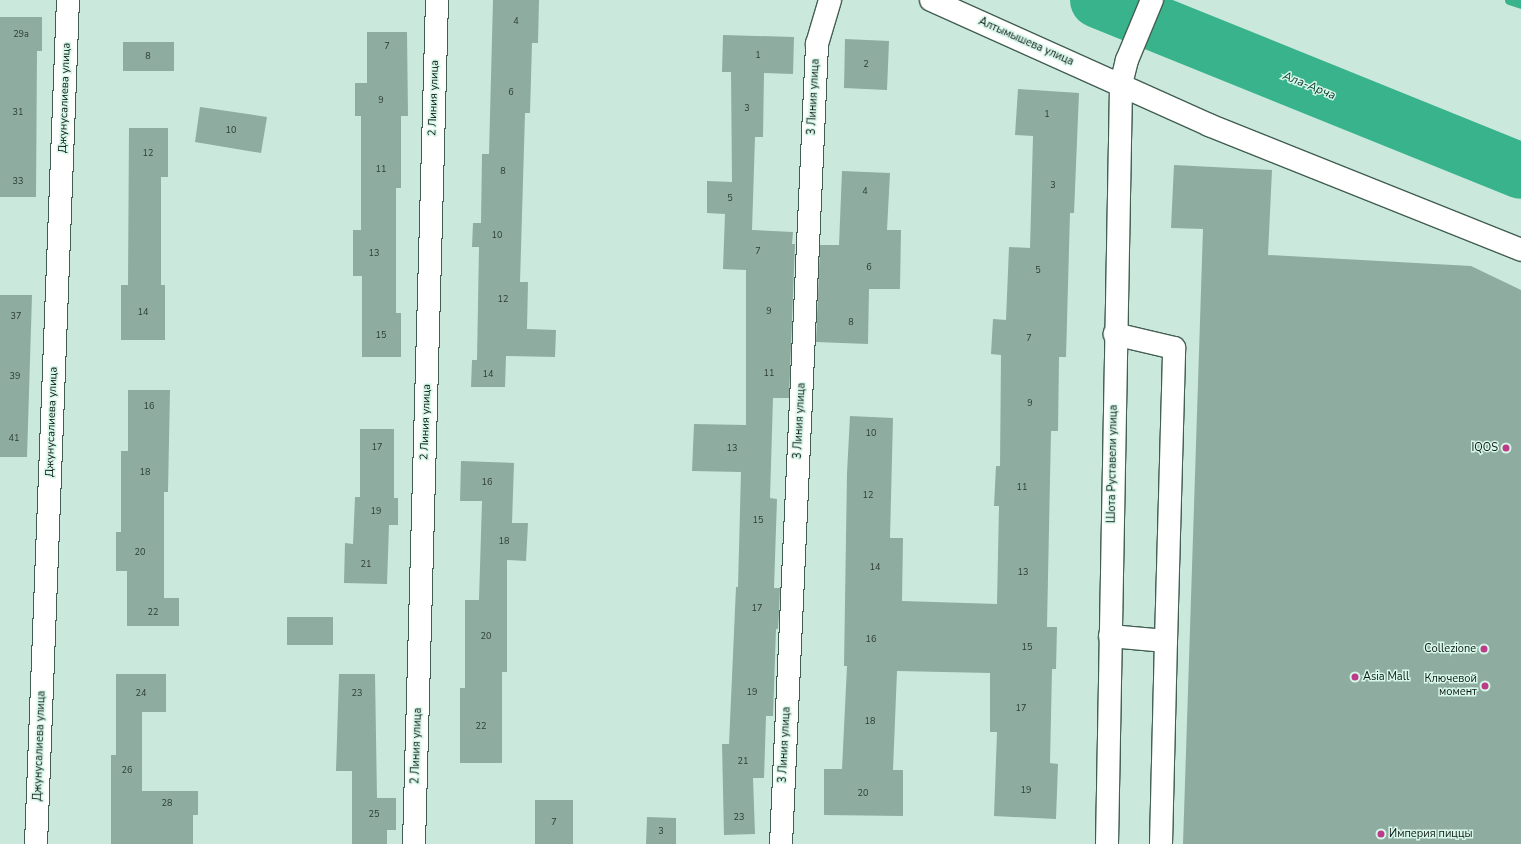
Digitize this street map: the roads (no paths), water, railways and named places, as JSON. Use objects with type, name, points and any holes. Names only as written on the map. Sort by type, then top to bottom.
[{"type":"street","name":"Джунусалиева улица","points":[[36,844],[68,0]]},
{"type":"street","name":"2 Линия улица","points":[[414,844],[437,0]]},
{"type":"street","name":"3 Линия улица","points":[[781,844],[817,44],[830,0]]},
{"type":"street","name":"Алтымышева улица","points":[[931,0],[1121,84],[1209,125],[1521,250]]},
{"type":"street","name":"Шота Руставели улица","points":[[1107,844],[1115,334],[1121,84],[1127,60],[1152,0]]},
{"type":"street","points":[[1115,334],[1174,348],[1161,844]]},
{"type":"street","points":[[1110,636],[1166,641]]},
{"type":"waterway","name":"Ала-Арча","points":[[1098,0],[1521,171]]},
{"type":"waterway","points":[[1509,0],[1521,4]]},
{"type":"place","name":"IQOS","points":[[1506,448]]},
{"type":"place","name":"Cоllezione","points":[[1484,649]]},
{"type":"place","name":"Asia Mall","points":[[1355,677]]},
{"type":"place","name":"Ключевой момент","points":[[1485,686]]},
{"type":"place","name":"Империя пиццы","points":[[1381,834]]}]
